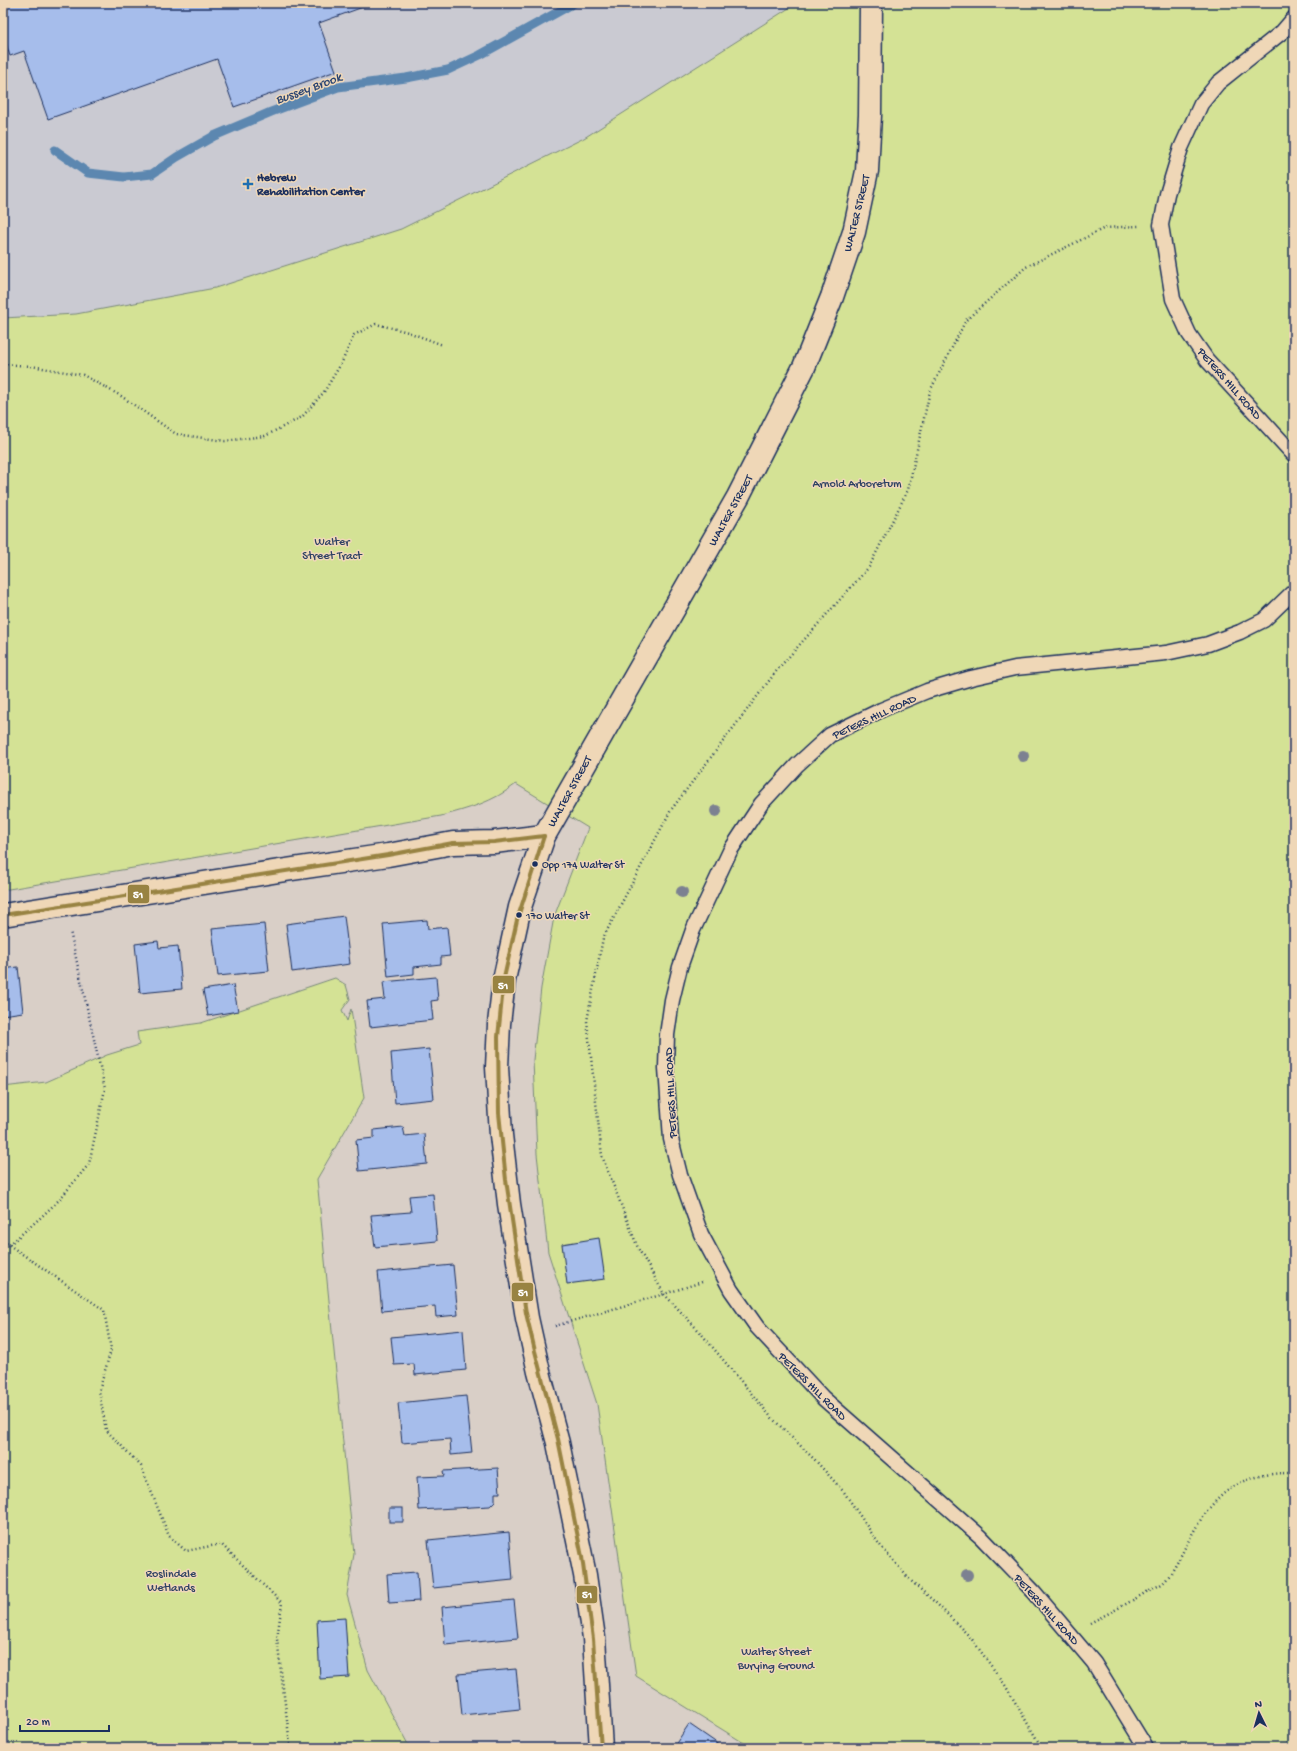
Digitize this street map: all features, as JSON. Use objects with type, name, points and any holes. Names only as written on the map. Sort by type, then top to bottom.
[{"type":"street","name":"WALTER STREET","points":[[601,1748],[594,1638],[585,1575],[558,1443],[539,1372],[527,1318],[509,1204],[501,1135],[497,1067],[499,1024],[504,980],[520,907],[544,836],[738,497],[804,366],[832,297],[854,232],[867,170],[870,115],[871,3]]},
{"type":"street","points":[[3,915],[388,855],[453,843],[494,842],[544,836]]},
{"type":"lane","name":"PETERS HILL ROAD","points":[[1294,18],[1282,32],[1218,83],[1201,104],[1181,148],[1167,194],[1161,225],[1173,299],[1189,334],[1207,360],[1294,455]]},
{"type":"lane","name":"PETERS HILL ROAD","points":[[1146,1748],[1094,1663],[1070,1633],[981,1537],[823,1398],[757,1327],[731,1290],[702,1234],[680,1175],[671,1139],[666,1068],[667,1034],[672,1000],[680,967],[693,930],[730,851],[761,804],[797,765],[830,735],[881,710],[927,691],[971,678],[1015,668],[1166,653],[1208,644],[1240,632],[1264,620],[1294,591]]},
{"type":"path","points":[[1042,1748],[1004,1685],[970,1638],[937,1604],[910,1580],[880,1544],[844,1492],[815,1460],[771,1417],[699,1331],[664,1294],[638,1248],[602,1156],[587,1021],[603,938],[671,810],[778,669],[870,567],[908,490],[930,391],[966,320],[1026,267],[1105,228],[1161,225]]},
{"type":"path","points":[[3,364],[31,366],[82,375],[121,396],[176,434],[225,441],[265,436],[302,417],[324,392],[342,362],[354,335],[376,324],[408,332],[443,345]]},
{"type":"path","points":[[9,1245],[59,1200],[89,1164],[105,1089],[69,927],[67,905]]},
{"type":"path","points":[[3,1241],[104,1310],[111,1350],[99,1391],[106,1430],[141,1466],[169,1536],[186,1551],[221,1544],[282,1603],[277,1639],[290,1744],[284,1748]]},
{"type":"path","points":[[553,1327],[723,1275]]},
{"type":"path","points":[[1070,1633],[1128,1603],[1164,1582],[1182,1555],[1204,1513],[1215,1500],[1234,1486],[1258,1477],[1294,1473]]},
{"type":"shaded area","name":"Hebrew Rehabilitation Center","points":[[3,3],[797,3],[584,138],[401,229],[215,288],[76,314],[3,318]]},
{"type":"green space","name":"Arnold Arboretum","points":[[797,3],[1294,3],[1294,1748],[752,1748],[636,1676],[597,1404],[548,1252],[537,1154],[533,1060],[541,988],[554,917],[588,828],[516,784],[498,796],[471,808],[441,816],[3,890],[3,318],[76,314],[215,288],[401,229],[584,138]]},
{"type":"green space","name":"Roslindale Wetlands","points":[[335,978],[346,985],[350,999],[342,1010],[347,1021],[351,1009],[364,1098],[317,1179],[354,1554],[347,1595],[368,1670],[410,1748],[3,1748],[3,1087],[46,1082],[107,1055],[139,1045],[137,1032],[201,1023]]},
{"type":"building","points":[[3,3],[374,3],[319,23],[336,71],[234,107],[217,59],[48,119],[24,51],[10,56],[3,34]]},
{"type":"building","points":[[344,916],[350,964],[292,972],[286,924]]},
{"type":"building","points":[[427,920],[428,929],[447,927],[450,956],[441,957],[441,964],[414,967],[414,974],[388,977],[383,924]]},
{"type":"building","points":[[264,924],[269,971],[218,976],[212,929]]},
{"type":"building","points":[[158,941],[159,948],[178,946],[182,989],[140,993],[135,944]]},
{"type":"building","points":[[18,967],[23,1012],[3,1015],[3,969]]},
{"type":"building","points":[[436,977],[438,1000],[431,1001],[433,1020],[370,1027],[367,1001],[385,999],[383,982]]},
{"type":"building","points":[[233,985],[238,1011],[208,1016],[203,990]]},
{"type":"building","points":[[429,1049],[434,1099],[395,1103],[391,1053]]},
{"type":"building","points":[[403,1127],[405,1136],[424,1134],[427,1164],[359,1171],[356,1140],[374,1138],[374,1130]]},
{"type":"building","points":[[433,1194],[437,1241],[375,1247],[371,1215],[411,1212],[409,1196]]},
{"type":"building","points":[[599,1238],[605,1279],[567,1284],[562,1244]]},
{"type":"building","points":[[453,1265],[458,1315],[436,1317],[435,1306],[382,1311],[378,1272]]},
{"type":"building","points":[[463,1330],[466,1370],[415,1375],[414,1364],[394,1365],[391,1337]]},
{"type":"building","points":[[466,1396],[472,1453],[451,1455],[450,1439],[402,1443],[398,1403]]},
{"type":"building","points":[[498,1468],[500,1493],[495,1493],[495,1501],[490,1506],[419,1510],[417,1477],[444,1476],[443,1471]]},
{"type":"building","points":[[389,1508],[403,1508],[403,1522],[389,1522]]},
{"type":"building","points":[[509,1532],[513,1580],[433,1588],[428,1540]]},
{"type":"building","points":[[417,1572],[419,1601],[389,1603],[387,1574]]},
{"type":"building","points":[[514,1600],[518,1638],[445,1645],[442,1607]]},
{"type":"building","points":[[345,1618],[349,1677],[320,1679],[317,1620]]},
{"type":"building","points":[[516,1669],[520,1709],[462,1715],[458,1674]]},
{"type":"building","points":[[689,1724],[724,1748],[673,1748]]},
{"type":"waterway","name":"Bussey Brook","points":[[55,150],[88,173],[124,177],[152,174],[177,157],[214,136],[271,112],[338,87],[406,78],[448,70],[480,55],[574,3]]},
{"type":"transit line","name":"51","points":[[544,836],[517,920],[504,978],[498,1037],[499,1113],[506,1180],[526,1313],[558,1439],[582,1557],[593,1639],[601,1748]]},
{"type":"transit line","name":"51","points":[[3,915],[388,855],[453,843],[494,842],[544,836]]},
{"type":"place","name":"Hebrew Rehabilitation Center","points":[[248,184]]},
{"type":"place","name":"Opp 174 Walter St","points":[[535,864]]},
{"type":"place","name":"170 Walter St","points":[[519,915]]},
{"type":"park label","name":"Walter Street Tract","points":[[332,548]]},
{"type":"park label","name":"Walter Street Burying Ground","points":[[776,1658]]}]
